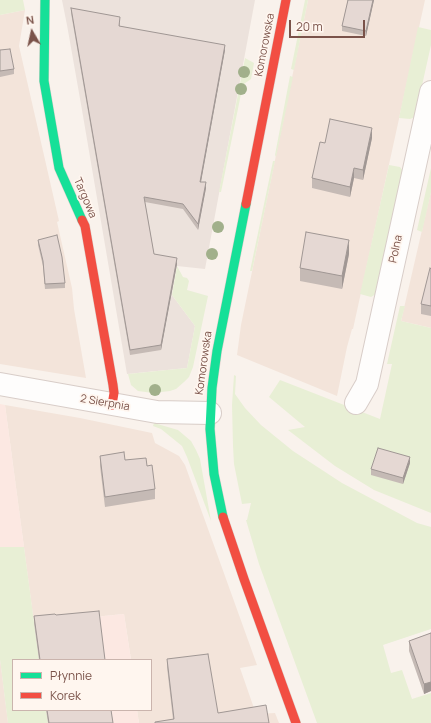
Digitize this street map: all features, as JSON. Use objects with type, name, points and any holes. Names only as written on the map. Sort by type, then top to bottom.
[{"type":"street","name":"Targowa","points":[[45,0],[44,82],[60,168],[85,226],[114,393],[112,405]]},
{"type":"street","name":"Komorowska","points":[[286,0],[217,351],[210,413],[214,474],[223,516],[296,723]]},
{"type":"street","name":"Polna","points":[[356,403],[367,384],[431,92]]},
{"type":"street","name":"2 Sierpnia","points":[[0,384],[157,412],[210,413]]},
{"type":"shaded area","points":[[62,0],[255,0],[205,269],[177,266],[172,295],[195,326],[187,368],[127,374]]},
{"type":"shaded area","points":[[308,0],[425,0],[337,396],[237,355],[241,325]]},
{"type":"shaded area","points":[[25,10],[19,46],[59,221],[57,222],[72,288],[74,309],[86,378],[0,364],[0,15]]},
{"type":"shaded area","points":[[431,191],[431,328],[401,321]]},
{"type":"shaded area","points":[[0,404],[5,405],[24,547],[0,547]]},
{"type":"shaded area","points":[[5,405],[80,418],[152,433],[155,443],[179,456],[185,465],[257,665],[240,668],[256,714],[275,713],[279,723],[139,723],[137,711],[152,711],[152,659],[131,659],[124,614],[34,623]]},
{"type":"shaded area","points":[[124,614],[131,659],[39,659],[34,623]]},
{"type":"shaded area","points":[[0,659],[8,723],[0,723]]},
{"type":"shaded area","points":[[46,711],[137,711],[139,723],[48,723]]},
{"type":"green space","points":[[0,0],[23,0],[25,10],[0,15]]},
{"type":"green space","points":[[305,0],[308,0],[294,70],[291,69]]},
{"type":"green space","points":[[418,27],[431,30],[431,45],[415,117],[410,119],[399,118]]},
{"type":"green space","points":[[245,58],[254,63],[251,79],[244,84],[241,94],[221,192],[219,192]]},
{"type":"green space","points":[[290,76],[293,77],[276,157],[275,155]]},
{"type":"green space","points":[[273,161],[275,161],[252,271],[250,271]]},
{"type":"green space","points":[[389,165],[400,167],[403,171],[376,294],[371,297],[360,294]]},
{"type":"green space","points":[[431,168],[431,192],[422,232],[417,230]]},
{"type":"green space","points":[[177,266],[183,277],[187,278],[189,281],[187,290],[208,296],[193,367],[189,377],[176,389],[153,393],[138,391],[131,385],[128,374],[187,368],[195,326],[172,295]]},
{"type":"green space","points":[[400,306],[405,306],[401,321],[431,328],[431,513],[374,490],[335,466],[288,430],[305,427],[269,397],[280,380],[380,419],[392,364],[387,364]]},
{"type":"green space","points":[[234,375],[236,376],[235,394],[245,408],[261,425],[293,451],[342,483],[417,523],[431,527],[431,629],[383,645],[391,673],[402,670],[412,699],[431,693],[431,723],[317,723],[259,564],[246,520],[251,503],[242,504],[234,464],[232,405]]},
{"type":"green space","points":[[154,423],[178,430],[191,441],[200,459],[211,521],[182,446],[161,429],[153,426]]},
{"type":"green space","points":[[0,547],[24,547],[39,659],[12,659],[12,711],[46,711],[48,723],[8,723],[0,659]]},
{"type":"building","points":[[348,0],[373,0],[366,31],[342,26]]},
{"type":"building","points":[[71,8],[120,17],[119,26],[225,45],[200,182],[206,182],[198,224],[183,204],[144,197],[154,254],[177,258],[161,345],[130,350]]},
{"type":"building","points":[[10,49],[14,69],[0,71],[0,50]]},
{"type":"building","points":[[330,119],[372,128],[363,170],[354,168],[350,187],[312,178],[320,142],[325,143]]},
{"type":"building","points":[[306,232],[349,240],[342,276],[300,268]]},
{"type":"building","points":[[57,235],[62,257],[65,283],[45,284],[43,261],[38,240]]},
{"type":"building","points":[[430,268],[431,269],[431,306],[421,304]]},
{"type":"building","points":[[378,448],[410,457],[403,478],[371,469]]},
{"type":"building","points":[[124,452],[125,460],[146,458],[147,466],[152,465],[155,489],[105,497],[100,456]]},
{"type":"building","points":[[99,611],[105,659],[40,659],[34,616]]},
{"type":"building","points":[[431,633],[431,682],[424,684],[409,641]]},
{"type":"building","points":[[208,654],[218,713],[266,705],[269,723],[155,723],[174,719],[167,659]]},
{"type":"building","points":[[47,711],[111,711],[113,723],[49,723]]},
{"type":"traffic: fast","points":[[45,0],[44,81],[59,168],[82,220]]},
{"type":"traffic: fast","points":[[223,517],[214,474],[210,429],[212,388],[217,351],[246,204]]},
{"type":"traffic: jam","points":[[246,204],[286,0]]},
{"type":"traffic: jam","points":[[82,220],[85,226],[113,385],[114,393],[112,405]]},
{"type":"traffic: jam","points":[[223,517],[296,723]]}]
